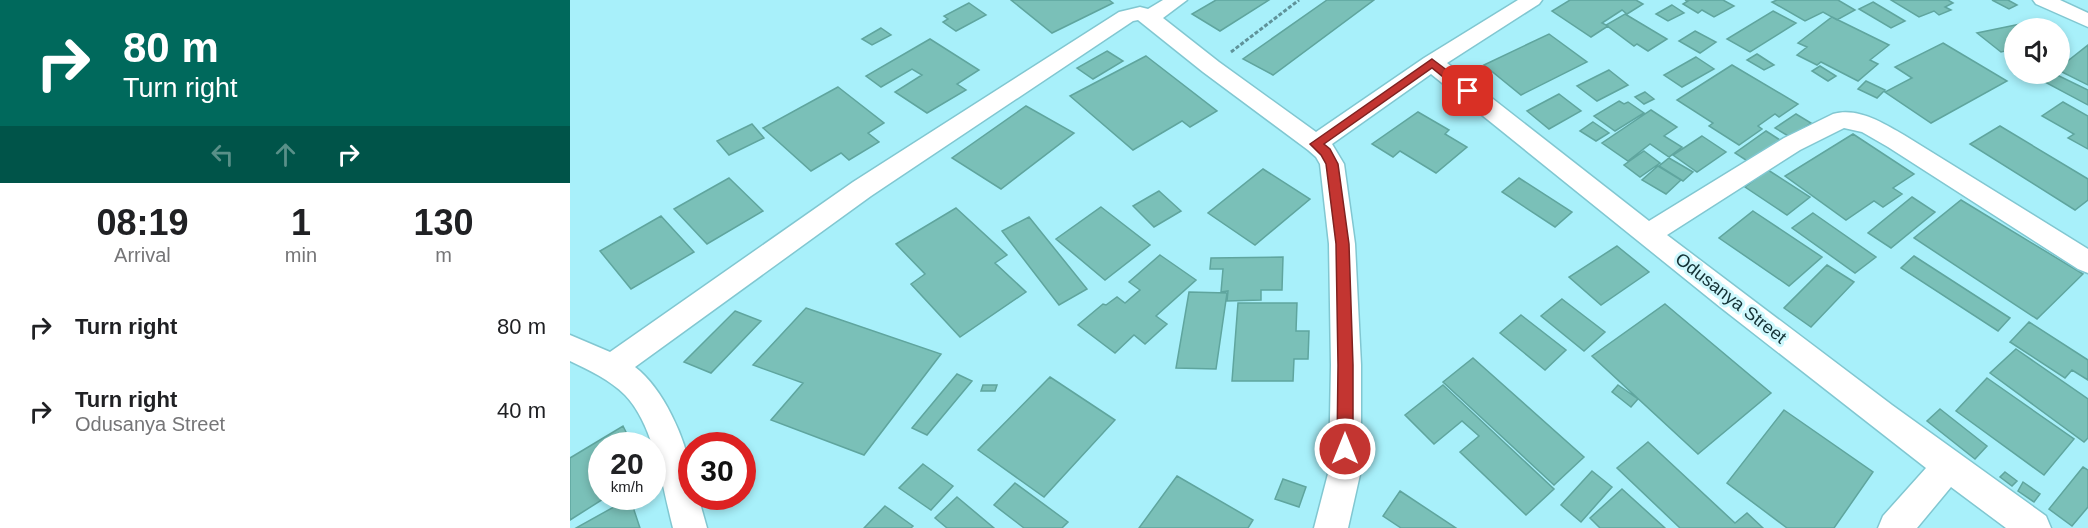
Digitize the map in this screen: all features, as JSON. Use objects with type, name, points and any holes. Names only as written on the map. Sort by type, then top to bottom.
[{"type":"street","points":[[1150,16],[1177,0]]},
{"type":"street","points":[[1316,144],[1432,63],[1532,0]]},
{"type":"street","points":[[2043,0],[2088,21]]},
{"type":"street","points":[[612,367],[862,189],[1126,16],[1140,13],[1150,16],[1210,67],[1316,144],[1326,152],[1332,164],[1343,255],[1346,365],[1345,470],[1331,528]]},
{"type":"street","name":"Odusanya Street","points":[[1432,63],[1647,234],[1948,466],[2034,528]]},
{"type":"street","points":[[1647,234],[1792,144],[1841,120],[1868,126],[1896,141],[2088,262]]},
{"type":"street","points":[[570,347],[612,367],[643,394],[660,427],[690,528]]},
{"type":"street","points":[[1896,528],[1948,466]]},
{"type":"path","points":[[1210,67],[1299,0]]},
{"type":"building","points":[[1011,0],[1109,0],[1113,3],[1052,33]]},
{"type":"building","points":[[1216,0],[1269,0],[1220,31],[1192,14]]},
{"type":"building","points":[[1327,0],[1374,0],[1273,75],[1243,59]]},
{"type":"building","points":[[1570,0],[1636,0],[1643,4],[1627,14],[1622,10],[1602,23],[1608,26],[1591,37],[1552,11]]},
{"type":"building","points":[[1685,0],[1723,0],[1734,6],[1714,17],[1702,10],[1698,13],[1683,4],[1688,1]]},
{"type":"building","points":[[1777,0],[1838,0],[1855,10],[1837,20],[1823,12],[1805,21],[1772,2]]},
{"type":"building","points":[[1891,0],[1948,0],[1953,3],[1945,7],[1951,10],[1939,15],[1934,11],[1919,17]]},
{"type":"building","points":[[1992,0],[2008,0],[2017,5],[2009,9]]},
{"type":"building","points":[[1873,2],[1905,21],[1891,28],[1859,9]]},
{"type":"building","points":[[969,3],[986,15],[956,31],[943,22],[948,19],[944,16]]},
{"type":"building","points":[[1672,5],[1684,13],[1668,21],[1656,14]]},
{"type":"building","points":[[1773,11],[1796,23],[1750,52],[1727,39]]},
{"type":"building","points":[[1625,14],[1667,39],[1648,51],[1637,44],[1634,46],[1606,25]]},
{"type":"building","points":[[1832,17],[1889,45],[1870,60],[1878,64],[1858,81],[1821,62],[1817,65],[1797,55],[1807,47],[1798,43]]},
{"type":"building","points":[[2004,27],[2004,51],[2001,52],[1977,33]]},
{"type":"building","points":[[881,28],[891,35],[872,45],[862,39]]},
{"type":"building","points":[[1695,31],[1716,42],[1700,53],[1679,41]]},
{"type":"building","points":[[1549,34],[1587,62],[1521,95],[1484,65]]},
{"type":"building","points":[[930,39],[979,70],[957,84],[966,90],[927,113],[895,92],[922,75],[912,69],[881,87],[866,76]]},
{"type":"building","points":[[1943,43],[2004,79],[2004,83],[1931,123],[1885,92],[1912,78],[1895,67]]},
{"type":"building","points":[[2088,45],[2088,85],[2070,76],[2070,59]]},
{"type":"building","points":[[1107,51],[1123,61],[1093,79],[1077,68]]},
{"type":"building","points":[[1757,54],[1774,65],[1764,70],[1747,60]]},
{"type":"building","points":[[1146,56],[1217,111],[1190,127],[1182,121],[1133,150],[1070,96]]},
{"type":"building","points":[[1696,57],[1714,69],[1682,87],[1664,75]]},
{"type":"building","points":[[1732,65],[1798,104],[1779,117],[1775,114],[1758,126],[1762,129],[1739,145],[1709,126],[1713,123],[1677,100]]},
{"type":"building","points":[[1820,66],[1836,76],[1828,81],[1812,71]]},
{"type":"building","points":[[1609,70],[1628,85],[1597,101],[1577,86]]},
{"type":"building","points":[[1866,81],[1885,90],[1877,98],[1858,89]]},
{"type":"building","points":[[2070,81],[2088,90],[2088,105],[2049,84],[2070,84]]},
{"type":"building","points":[[838,87],[884,123],[868,133],[879,142],[849,160],[841,153],[811,171],[763,128]]},
{"type":"building","points":[[1645,92],[1654,99],[1644,104],[1635,97]]},
{"type":"building","points":[[1559,94],[1581,111],[1549,129],[1527,111]]},
{"type":"building","points":[[1619,101],[1624,104],[1628,102],[1644,113],[1615,131],[1594,116]]},
{"type":"building","points":[[2063,102],[2088,116],[2088,149],[2068,138],[2074,134],[2042,116]]},
{"type":"building","points":[[1026,106],[1074,133],[1001,189],[952,158]]},
{"type":"building","points":[[1651,110],[1677,127],[1664,136],[1682,147],[1669,157],[1650,144],[1628,161],[1602,143]]},
{"type":"building","points":[[1418,112],[1449,130],[1445,134],[1467,147],[1436,173],[1400,151],[1393,157],[1372,144]]},
{"type":"building","points":[[1796,114],[1811,123],[1790,137],[1775,128]]},
{"type":"building","points":[[1593,122],[1609,133],[1596,141],[1580,131]]},
{"type":"building","points":[[752,124],[764,138],[729,155],[717,141]]},
{"type":"building","points":[[2000,126],[2088,179],[2088,200],[2075,210],[1970,144]]},
{"type":"building","points":[[1766,131],[1780,140],[1749,162],[1735,153]]},
{"type":"building","points":[[1853,134],[1914,174],[1893,188],[1902,194],[1883,207],[1874,201],[1846,220],[1785,176]]},
{"type":"building","points":[[1702,136],[1726,152],[1697,172],[1673,155]]},
{"type":"building","points":[[1644,151],[1660,163],[1640,177],[1624,165]]},
{"type":"building","points":[[1669,158],[1693,172],[1683,181],[1659,166]]},
{"type":"building","points":[[1658,166],[1681,180],[1666,194],[1642,180]]},
{"type":"building","points":[[1263,169],[1310,199],[1255,245],[1208,213]]},
{"type":"building","points":[[1768,170],[1810,197],[1787,215],[1745,187]]},
{"type":"building","points":[[729,178],[763,211],[707,244],[674,209]]},
{"type":"building","points":[[1519,178],[1572,212],[1555,227],[1502,192]]},
{"type":"building","points":[[1159,191],[1181,211],[1154,227],[1133,206]]},
{"type":"building","points":[[1912,197],[1935,212],[1891,248],[1868,233]]},
{"type":"building","points":[[1961,200],[2083,274],[2037,319],[1914,238]]},
{"type":"building","points":[[1101,207],[1150,245],[1105,280],[1056,239]]},
{"type":"building","points":[[956,208],[1007,255],[995,263],[1026,292],[960,337],[911,284],[925,274],[896,244]]},
{"type":"building","points":[[1753,211],[1822,257],[1789,286],[1719,238]]},
{"type":"building","points":[[1813,213],[1876,257],[1855,273],[1792,228]]},
{"type":"building","points":[[661,216],[694,252],[631,289],[600,251]]},
{"type":"building","points":[[1029,217],[1087,289],[1059,305],[1002,231]]},
{"type":"building","points":[[1617,246],[1649,272],[1601,305],[1569,277]]},
{"type":"building","points":[[1160,255],[1196,280],[1156,316],[1167,324],[1145,344],[1134,335],[1115,353],[1078,325],[1103,304],[1106,305],[1117,297],[1125,303],[1140,290],[1129,282]]},
{"type":"building","points":[[1914,256],[2010,318],[1998,331],[1901,268]]},
{"type":"building","points":[[1283,257],[1282,290],[1261,290],[1261,300],[1227,301],[1228,291],[1221,292],[1223,269],[1210,269],[1211,258]]},
{"type":"building","points":[[1827,265],[1854,282],[1811,327],[1784,308]]},
{"type":"building","points":[[1189,292],[1227,293],[1216,369],[1176,368]]},
{"type":"building","points":[[1562,299],[1605,332],[1584,351],[1541,316]]},
{"type":"building","points":[[1238,303],[1297,303],[1296,331],[1309,331],[1308,359],[1294,359],[1293,381],[1232,381]]},
{"type":"building","points":[[1665,304],[1771,393],[1698,454],[1592,356]]},
{"type":"building","points":[[806,308],[941,354],[864,455],[771,420],[803,383],[753,365]]},
{"type":"building","points":[[735,311],[761,321],[711,373],[684,362]]},
{"type":"building","points":[[1521,315],[1566,350],[1545,370],[1500,333]]},
{"type":"building","points":[[2029,322],[2088,360],[2088,380],[2072,370],[2065,378],[2010,342]]},
{"type":"building","points":[[2016,349],[2088,399],[2088,438],[2084,442],[1990,373]]},
{"type":"building","points":[[1473,358],[1584,457],[1554,485],[1443,382]]},
{"type":"building","points":[[957,374],[972,381],[927,435],[912,428]]},
{"type":"building","points":[[1050,377],[1115,420],[1044,497],[978,450]]},
{"type":"building","points":[[1987,378],[2074,439],[2044,475],[1956,411]]},
{"type":"building","points":[[983,385],[997,385],[995,391],[981,391]]},
{"type":"building","points":[[1443,385],[1554,489],[1526,515],[1460,452],[1479,436],[1462,421],[1434,444],[1405,415]]},
{"type":"building","points":[[1618,385],[1638,399],[1631,407],[1612,392]]},
{"type":"building","points":[[1940,409],[1987,446],[1975,459],[1927,421]]},
{"type":"building","points":[[1784,410],[1873,472],[1834,528],[1787,528],[1727,483]]},
{"type":"building","points":[[623,426],[626,432],[613,432]]},
{"type":"building","points":[[1648,442],[1735,523],[1747,513],[1763,528],[1680,528],[1617,468]]},
{"type":"building","points":[[588,447],[588,509],[570,520],[570,458]]},
{"type":"building","points":[[923,464],[953,486],[931,510],[899,488]]},
{"type":"building","points":[[2083,467],[2088,470],[2088,507],[2072,526],[2049,509]]},
{"type":"building","points":[[1592,471],[1612,487],[1581,522],[1561,505]]},
{"type":"building","points":[[2005,472],[2017,481],[2012,486],[2000,477]]},
{"type":"building","points":[[1177,476],[1253,520],[1248,528],[1139,528]]},
{"type":"building","points":[[1283,479],[1306,487],[1299,507],[1275,499]]},
{"type":"building","points":[[2023,482],[2040,494],[2034,502],[2018,491]]},
{"type":"building","points":[[1015,483],[1068,522],[1062,528],[1024,528],[994,505]]},
{"type":"building","points":[[1622,489],[1665,528],[1600,528],[1590,518]]},
{"type":"building","points":[[1400,491],[1456,528],[1401,528],[1383,516]]},
{"type":"building","points":[[957,497],[994,528],[947,528],[935,518]]},
{"type":"building","points":[[885,506],[913,526],[911,528],[864,528]]},
{"type":"building","points":[[608,510],[634,510],[640,528],[576,528]]},
{"type":"route","points":[[1345,449],[1346,365],[1342,244],[1332,164],[1326,152],[1316,144],[1432,63],[1468,91]]}]
